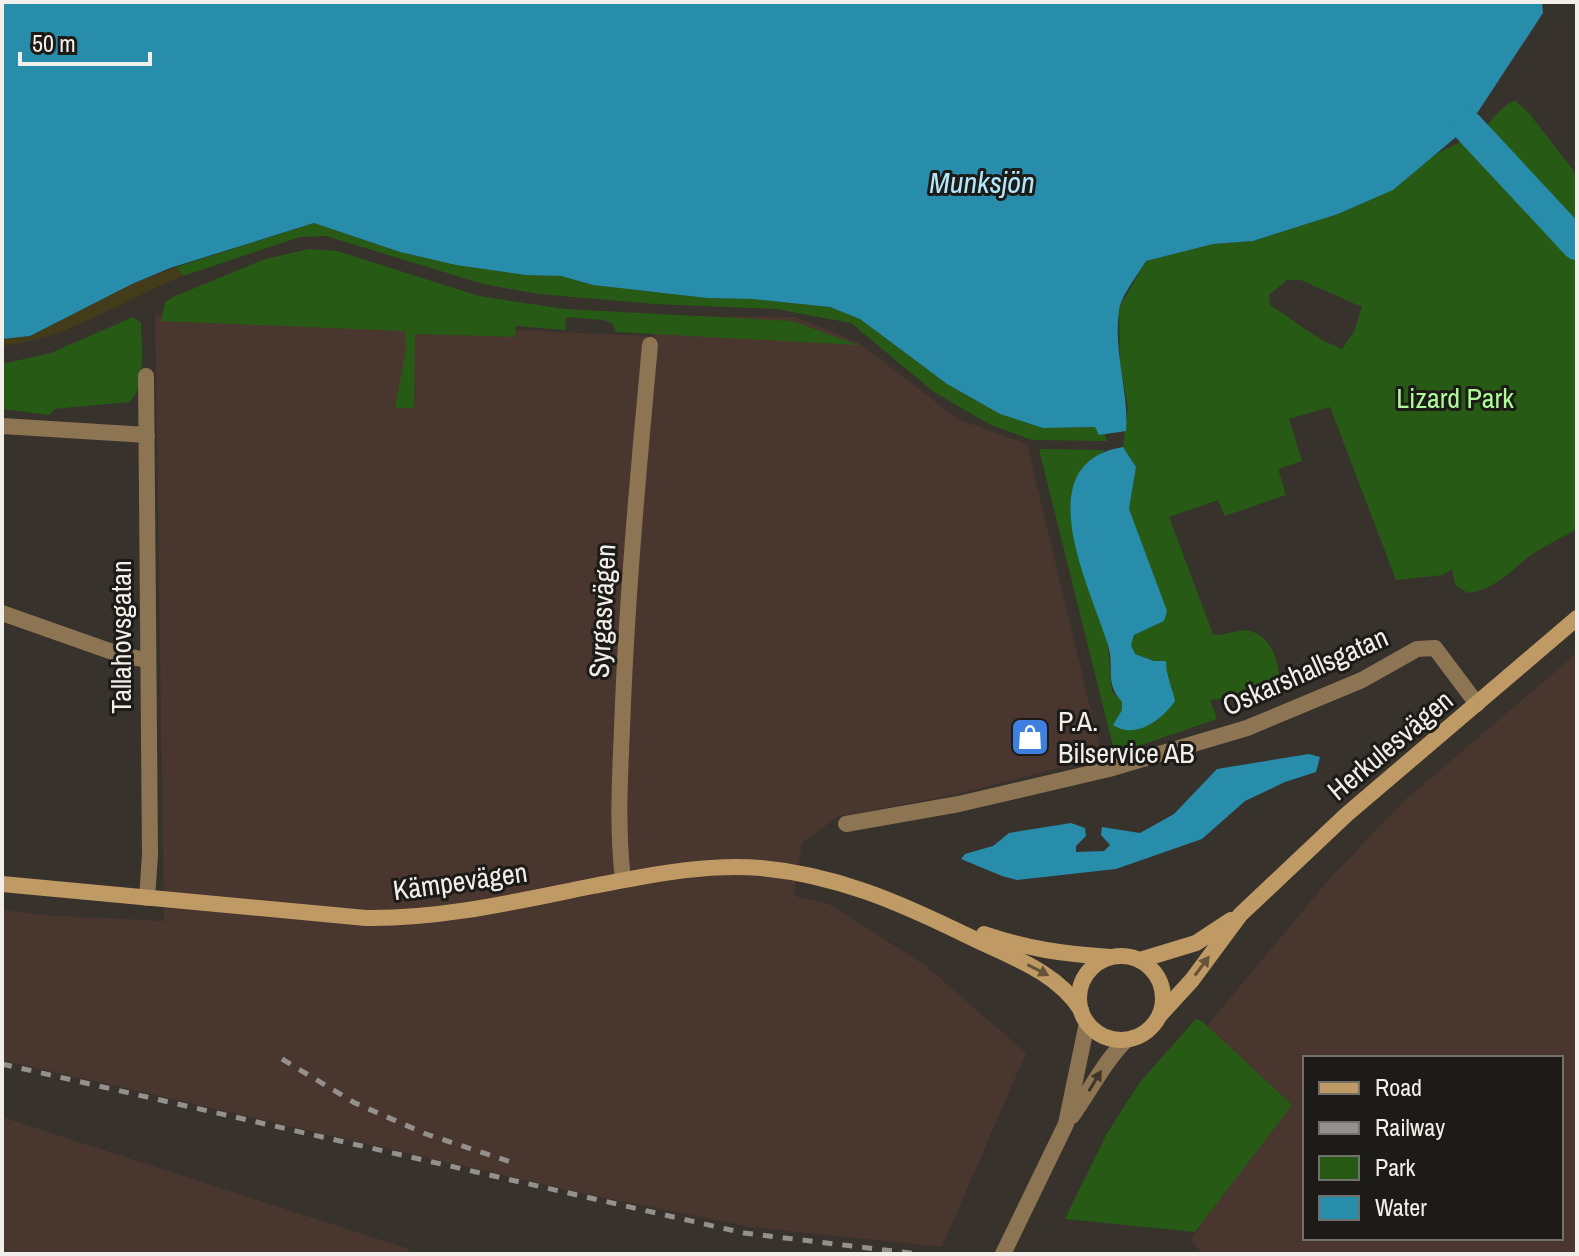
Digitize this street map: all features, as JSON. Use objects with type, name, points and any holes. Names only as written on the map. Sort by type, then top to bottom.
[{"type":"main road","name":"Herkulesvägen","points":[[1160,1015],[1192,980],[1240,915],[1346,815],[1577,618]]},
{"type":"main road","name":"Kämpevägen","points":[[2,884],[366,918],[407,918],[456,913],[680,871],[758,868],[819,877],[869,891],[918,912],[1049,975],[1069,992],[1084,1016]]},
{"type":"main road","name":"Kämpevägen","points":[[918,912],[1022,947],[1056,954],[1113,957]]},
{"type":"main road","name":"Herkulesvägen","points":[[1140,960],[1196,943],[1240,915]]},
{"type":"main road","points":[[1127,956],[1140,960],[1158,978],[1162,990],[1160,1015],[1147,1032],[1126,1040],[1102,1036],[1084,1016],[1079,996],[1082,983],[1089,971],[1100,962],[1127,956]]},
{"type":"street","name":"Syrgasvägen","points":[[623,880],[619,800],[627,589],[650,345]]},
{"type":"street","name":"Tallahovsgatan","points":[[146,376],[150,855],[147,898]]},
{"type":"street","points":[[2,426],[147,435]]},
{"type":"street","points":[[2,613],[121,655],[147,660]]},
{"type":"street","name":"Oskarshallsgatan","points":[[846,824],[959,804],[1109,769],[1233,732],[1362,680],[1417,649],[1435,648],[1477,704]]},
{"type":"street","points":[[1066,1124],[1084,1016]]},
{"type":"street","points":[[1003,1254],[1066,1124],[1104,1066],[1126,1040]]},
{"type":"shaded area","points":[[155,315],[654,336],[655,316],[795,317],[859,343],[958,419],[1027,444],[1102,757],[958,794],[837,817],[802,843],[794,896],[829,904],[925,965],[1026,1053],[942,1247],[750,1227],[590,1195],[2,1060],[2,910],[164,921]]},
{"type":"shaded area","points":[[1577,653],[1577,1254],[1202,1254],[1191,1239],[1288,1105],[1197,1038],[1330,878],[1405,800]]},
{"type":"shaded area","points":[[2,1117],[409,1249],[408,1254],[2,1254]]},
{"type":"green space","name":"Lizard Park","points":[[1515,101],[1528,112],[1577,175],[1577,529],[1533,554],[1493,585],[1477,591],[1468,593],[1455,585],[1452,569],[1443,575],[1396,580],[1330,407],[1289,419],[1302,461],[1278,469],[1286,495],[1225,516],[1218,500],[1169,517],[1213,634],[1248,631],[1263,637],[1276,658],[1279,675],[1247,694],[1210,700],[1217,719],[1115,754],[1039,449],[1105,450],[1092,461],[1112,691],[1122,702],[1122,710],[1113,725],[1173,689],[1166,677],[1166,661],[1154,661],[1135,654],[1130,644],[1139,633],[1159,622],[1166,611],[1129,509],[1136,467],[1123,447],[1128,408],[1120,362],[1119,308],[1146,261],[1213,244],[1253,241],[1338,214],[1393,190],[1434,155],[1462,141],[1468,147],[1509,103]],"holes":[[[1287,280],[1301,280],[1362,307],[1354,332],[1342,349],[1314,335],[1270,305],[1269,295]]]},
{"type":"green space","points":[[314,223],[400,252],[456,265],[525,275],[561,276],[593,285],[707,298],[830,307],[860,319],[947,384],[1000,414],[1043,428],[1096,427],[1099,435],[1105,434],[1107,441],[1032,440],[989,424],[934,392],[851,323],[776,309],[655,304],[538,294],[483,284],[326,236],[300,237],[183,276],[176,267]]},
{"type":"green space","points":[[309,249],[337,251],[479,296],[565,309],[792,321],[858,345],[616,332],[612,323],[603,320],[566,317],[565,330],[516,326],[515,337],[415,334],[414,408],[395,408],[406,350],[405,331],[161,321],[165,302],[173,297],[265,259]]},
{"type":"green space","points":[[133,317],[141,323],[142,365],[135,395],[129,402],[54,409],[49,415],[2,409],[2,364],[51,353]]},
{"type":"green space","points":[[1196,1019],[1202,1021],[1292,1105],[1195,1232],[1065,1219],[1106,1135],[1140,1082]]},
{"type":"sand","points":[[176,267],[183,276],[73,327],[27,342],[2,346],[2,339],[30,336],[132,284]]},
{"type":"water","name":"Munksjön","points":[[2,2],[1542,2],[1543,13],[1468,127],[1393,190],[1338,214],[1253,241],[1213,244],[1146,261],[1126,292],[1119,311],[1118,341],[1126,431],[1099,435],[1095,427],[1043,428],[1000,414],[947,384],[860,319],[830,307],[707,298],[593,285],[561,276],[525,275],[456,265],[400,252],[314,223],[170,268],[30,336],[2,339]]},
{"type":"water","points":[[1123,447],[1136,467],[1129,509],[1167,611],[1164,621],[1134,635],[1131,645],[1135,654],[1154,661],[1166,661],[1175,701],[1155,721],[1130,730],[1113,725],[1122,710],[1122,702],[1113,688],[1108,645],[1079,562],[1072,531],[1071,502],[1077,477],[1094,458]]},
{"type":"water","points":[[1309,754],[1320,757],[1316,772],[1285,782],[1245,801],[1202,839],[1116,869],[1017,880],[961,859],[965,854],[993,846],[1009,833],[1071,823],[1085,828],[1086,836],[1076,846],[1076,852],[1104,851],[1110,845],[1101,835],[1102,827],[1140,833],[1174,814],[1217,769]]},
{"type":"waterway","points":[[1468,127],[1577,244]]},
{"type":"railway","points":[[282,1059],[355,1103],[426,1134],[511,1162]]},
{"type":"railway","points":[[2,1064],[744,1233],[918,1254]]},
{"type":"place","name":"P.A. Bilservice AB","points":[[1030,737]]}]
